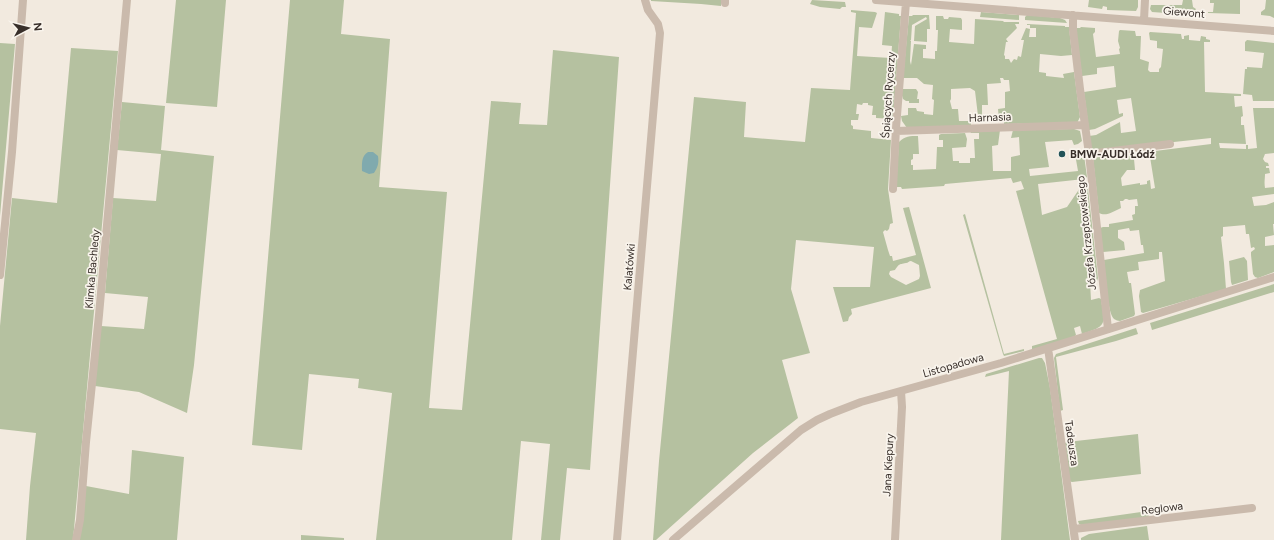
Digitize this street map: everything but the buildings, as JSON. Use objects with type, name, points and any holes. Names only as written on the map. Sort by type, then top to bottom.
[{"type":"street","points":[[0,275],[12,152],[23,0]]},
{"type":"street","name":"Klimka Bachledy","points":[[76,540],[80,520],[127,0]]},
{"type":"street","name":"Kalatówki","points":[[617,540],[660,33],[658,24],[648,10],[645,0]]},
{"type":"street","name":"Giewont","points":[[876,0],[1274,31]]},
{"type":"street","points":[[1144,20],[1145,0]]},
{"type":"street","name":"Śpiących Rycerzy","points":[[893,189],[906,2]]},
{"type":"street","name":"Józefa Krzeptowskiego","points":[[1073,15],[1073,30],[1084,125],[1089,154],[1108,329]]},
{"type":"street","name":"Harnasia","points":[[896,131],[1084,125]]},
{"type":"street","points":[[1089,154],[1170,144]]},
{"type":"street","name":"Listopadowa","points":[[673,540],[808,425],[842,409],[901,390],[1001,363],[1274,277]]},
{"type":"street","name":"Tadeusza","points":[[1048,348],[1075,540]]},
{"type":"street","name":"Jana Kiepury","points":[[895,540],[902,407],[901,390]]},
{"type":"street","name":"Reglowa","points":[[1074,529],[1252,508]]},
{"type":"green space","points":[[176,0],[226,0],[217,107],[166,103]]},
{"type":"green space","points":[[290,0],[344,0],[341,34],[390,39],[379,187],[447,192],[429,408],[462,410],[491,101],[521,103],[519,124],[547,125],[553,50],[619,57],[590,470],[567,468],[560,540],[541,540],[550,444],[521,441],[512,540],[376,540],[392,393],[358,388],[359,379],[309,374],[302,450],[252,445]]},
{"type":"green space","points":[[721,0],[721,6],[651,1]]},
{"type":"green space","points":[[812,0],[845,2],[846,7],[842,7],[840,9],[820,7],[810,4]]},
{"type":"green space","points":[[1089,0],[1138,0],[1138,7],[1136,11],[1107,10],[1107,7],[1103,6],[1102,9],[1088,7]]},
{"type":"green space","points":[[1183,0],[1192,0],[1193,7],[1196,9],[1195,14],[1186,15],[1186,10],[1181,10],[1180,14],[1152,12],[1150,9],[1151,5],[1182,5]]},
{"type":"green space","points":[[1210,0],[1240,0],[1240,14],[1208,13],[1213,12],[1214,3],[1210,3]]},
{"type":"green space","points":[[1266,0],[1274,0],[1274,18],[1261,15],[1261,12],[1265,9]]},
{"type":"green space","points":[[851,10],[877,13],[872,28],[859,27],[857,56],[891,58],[892,46],[882,45],[885,12],[899,14],[899,16],[901,16],[893,119],[876,118],[876,115],[872,115],[873,106],[868,105],[868,103],[863,103],[862,105],[857,104],[856,114],[859,114],[858,120],[851,120],[851,125],[853,126],[853,129],[871,131],[871,138],[891,140],[888,189],[893,223],[890,224],[887,231],[885,230],[883,232],[890,256],[892,256],[893,261],[916,255],[903,208],[909,207],[931,288],[851,309],[852,314],[848,321],[843,322],[833,287],[870,287],[874,247],[796,240],[791,289],[810,353],[782,360],[798,418],[753,453],[656,540],[653,540],[659,461],[694,97],[746,102],[744,137],[805,142],[811,88],[850,90],[856,13],[851,12]],"holes":[[[910,261],[919,265],[919,279],[906,285],[891,277],[889,274],[890,271],[895,270],[899,265]]]},
{"type":"green space","points":[[981,12],[1019,15],[1019,20],[980,17]]},
{"type":"green space","points":[[929,15],[930,29],[927,29],[927,42],[914,41],[915,26],[927,19],[926,17],[912,25],[910,41],[911,65],[914,44],[926,45],[926,49],[923,49],[923,58],[935,59],[938,30],[936,30],[936,16],[943,16],[944,19],[948,19],[949,17],[961,18],[962,20],[962,30],[950,29],[949,42],[974,44],[975,19],[1019,22],[1019,24],[1015,24],[1017,28],[1006,39],[1008,42],[1006,42],[1004,55],[1005,59],[1009,59],[1011,63],[1014,59],[1017,60],[1018,56],[1021,57],[1024,40],[1021,40],[1026,28],[1030,29],[1029,37],[1036,37],[1036,28],[1030,28],[1030,25],[1027,24],[1069,27],[1072,55],[1061,56],[1040,54],[1039,72],[1046,73],[1046,76],[1064,78],[1063,74],[1074,72],[1080,117],[1077,123],[1004,124],[1004,119],[999,119],[998,109],[1005,108],[1005,92],[1010,91],[1009,80],[1000,78],[1001,83],[987,84],[988,105],[982,105],[983,120],[977,120],[978,116],[975,91],[970,88],[951,89],[950,101],[952,109],[958,109],[959,121],[971,121],[971,127],[907,128],[902,121],[901,116],[908,115],[908,108],[916,108],[917,111],[924,112],[924,114],[933,115],[934,100],[932,99],[933,85],[924,84],[917,78],[903,78],[909,16]]},
{"type":"green space","points":[[1027,15],[1060,18],[1065,20],[1067,23],[1025,20]]},
{"type":"green space","points":[[1077,28],[1095,28],[1095,32],[1093,34],[1096,57],[1120,54],[1118,41],[1119,31],[1135,31],[1136,36],[1141,36],[1140,59],[1149,62],[1148,70],[1150,72],[1159,72],[1163,49],[1157,48],[1157,41],[1150,40],[1150,32],[1181,34],[1182,39],[1184,39],[1184,36],[1189,35],[1189,40],[1200,41],[1201,36],[1210,40],[1210,42],[1204,42],[1205,92],[1241,94],[1241,96],[1234,96],[1235,107],[1242,106],[1243,116],[1241,117],[1241,125],[1244,125],[1246,144],[1219,143],[1220,148],[1246,149],[1246,145],[1248,145],[1248,149],[1257,148],[1253,108],[1274,108],[1274,153],[1265,154],[1263,159],[1268,163],[1269,166],[1266,166],[1266,168],[1269,168],[1270,173],[1265,174],[1265,188],[1274,187],[1274,194],[1252,197],[1254,206],[1266,205],[1274,202],[1274,235],[1265,237],[1265,246],[1274,245],[1274,272],[1258,278],[1255,277],[1253,274],[1251,252],[1255,249],[1254,247],[1251,248],[1249,234],[1246,234],[1245,225],[1223,227],[1223,236],[1221,237],[1226,289],[1143,313],[1141,312],[1139,296],[1140,290],[1165,281],[1162,252],[1159,252],[1159,259],[1138,262],[1139,270],[1127,272],[1129,283],[1131,283],[1135,314],[1134,316],[1120,321],[1114,319],[1108,300],[1104,260],[1144,253],[1143,245],[1141,245],[1139,230],[1130,231],[1129,228],[1118,230],[1118,238],[1124,242],[1125,250],[1103,252],[1100,228],[1109,227],[1109,224],[1133,220],[1132,215],[1135,214],[1135,206],[1138,206],[1137,199],[1125,199],[1120,201],[1121,208],[1107,214],[1099,213],[1093,158],[1132,154],[1135,159],[1135,170],[1127,170],[1121,178],[1122,186],[1140,183],[1140,185],[1147,184],[1147,181],[1150,180],[1151,189],[1155,188],[1150,157],[1147,157],[1147,152],[1211,144],[1211,138],[1097,152],[1091,149],[1089,136],[1096,135],[1120,122],[1121,133],[1136,131],[1131,98],[1117,100],[1119,114],[1123,113],[1123,116],[1095,129],[1089,130],[1084,92],[1116,87],[1114,66],[1097,68],[1097,74],[1082,76],[1076,32]]},
{"type":"green space","points":[[1247,40],[1274,43],[1274,101],[1253,101],[1252,95],[1243,94],[1245,69],[1247,69],[1247,67],[1262,68],[1264,53],[1245,51],[1245,42]]},
{"type":"green space","points":[[0,43],[15,44],[0,216]]},
{"type":"green space","points":[[71,48],[118,51],[73,540],[26,540],[36,433],[0,429],[0,326],[12,198],[57,203]]},
{"type":"green space","points":[[903,89],[916,89],[918,92],[917,99],[919,99],[919,103],[909,103],[909,101],[903,99],[901,92]]},
{"type":"green space","points":[[122,102],[165,106],[161,150],[214,156],[194,365],[187,413],[139,392],[95,386],[101,326],[144,329],[148,297],[105,293],[113,198],[156,201],[161,154],[117,150]]},
{"type":"green space","points":[[1074,129],[1080,131],[1082,141],[1074,145],[1072,140],[1045,142],[1049,167],[1029,169],[1030,176],[1078,171],[1075,154],[1080,153],[1084,155],[1087,177],[1084,179],[1038,184],[1042,215],[1067,207],[1080,188],[1084,187],[1088,189],[1098,278],[1097,281],[1090,282],[1091,300],[1101,299],[1104,319],[1103,323],[1096,329],[1082,334],[1080,326],[1074,328],[1076,335],[1073,338],[1032,350],[1032,346],[1057,339],[1016,191],[1024,189],[1021,181],[1013,183],[1011,178],[945,184],[944,186],[902,189],[901,187],[896,187],[899,142],[908,137],[918,136],[919,154],[913,154],[911,165],[913,165],[913,170],[936,169],[937,147],[943,147],[943,140],[939,140],[939,135],[965,133],[967,139],[966,147],[952,148],[953,161],[959,161],[959,163],[970,163],[970,158],[975,158],[974,139],[979,139],[979,133],[971,133],[970,131],[1000,130],[998,145],[992,146],[993,171],[1011,171],[1011,157],[1020,155],[1019,137],[1011,138],[1013,130]]},
{"type":"green space","points":[[965,214],[1004,354],[1024,349],[1024,351],[1004,356],[1003,354],[963,215]]},
{"type":"green space","points":[[1244,257],[1247,261],[1248,280],[1232,285],[1229,261]]},
{"type":"green space","points":[[1274,284],[1274,292],[1152,330],[1150,323]]},
{"type":"green space","points":[[1136,328],[1138,334],[1056,357],[1063,410],[1060,411],[1054,358],[1056,354]]},
{"type":"green space","points":[[1042,358],[1045,363],[1050,388],[1070,540],[1001,540],[1009,371],[985,377],[986,374]]},
{"type":"green space","points":[[1138,434],[1141,474],[1072,482],[1069,481],[1065,443]]},
{"type":"green space","points":[[132,450],[184,457],[177,540],[76,540],[86,486],[129,494]]},
{"type":"green space","points":[[1148,511],[1149,519],[1084,526],[1079,524],[1078,521]]},
{"type":"green space","points":[[1147,526],[1149,540],[1081,540],[1081,538],[1089,534]]},
{"type":"green space","points":[[301,535],[344,538],[344,540],[301,540]]},
{"type":"water","points":[[368,152],[373,152],[378,156],[378,165],[374,173],[369,174],[362,171],[363,158]]},
{"type":"place","name":"BMW-AUDI Łódź","points":[[1062,154]]}]
